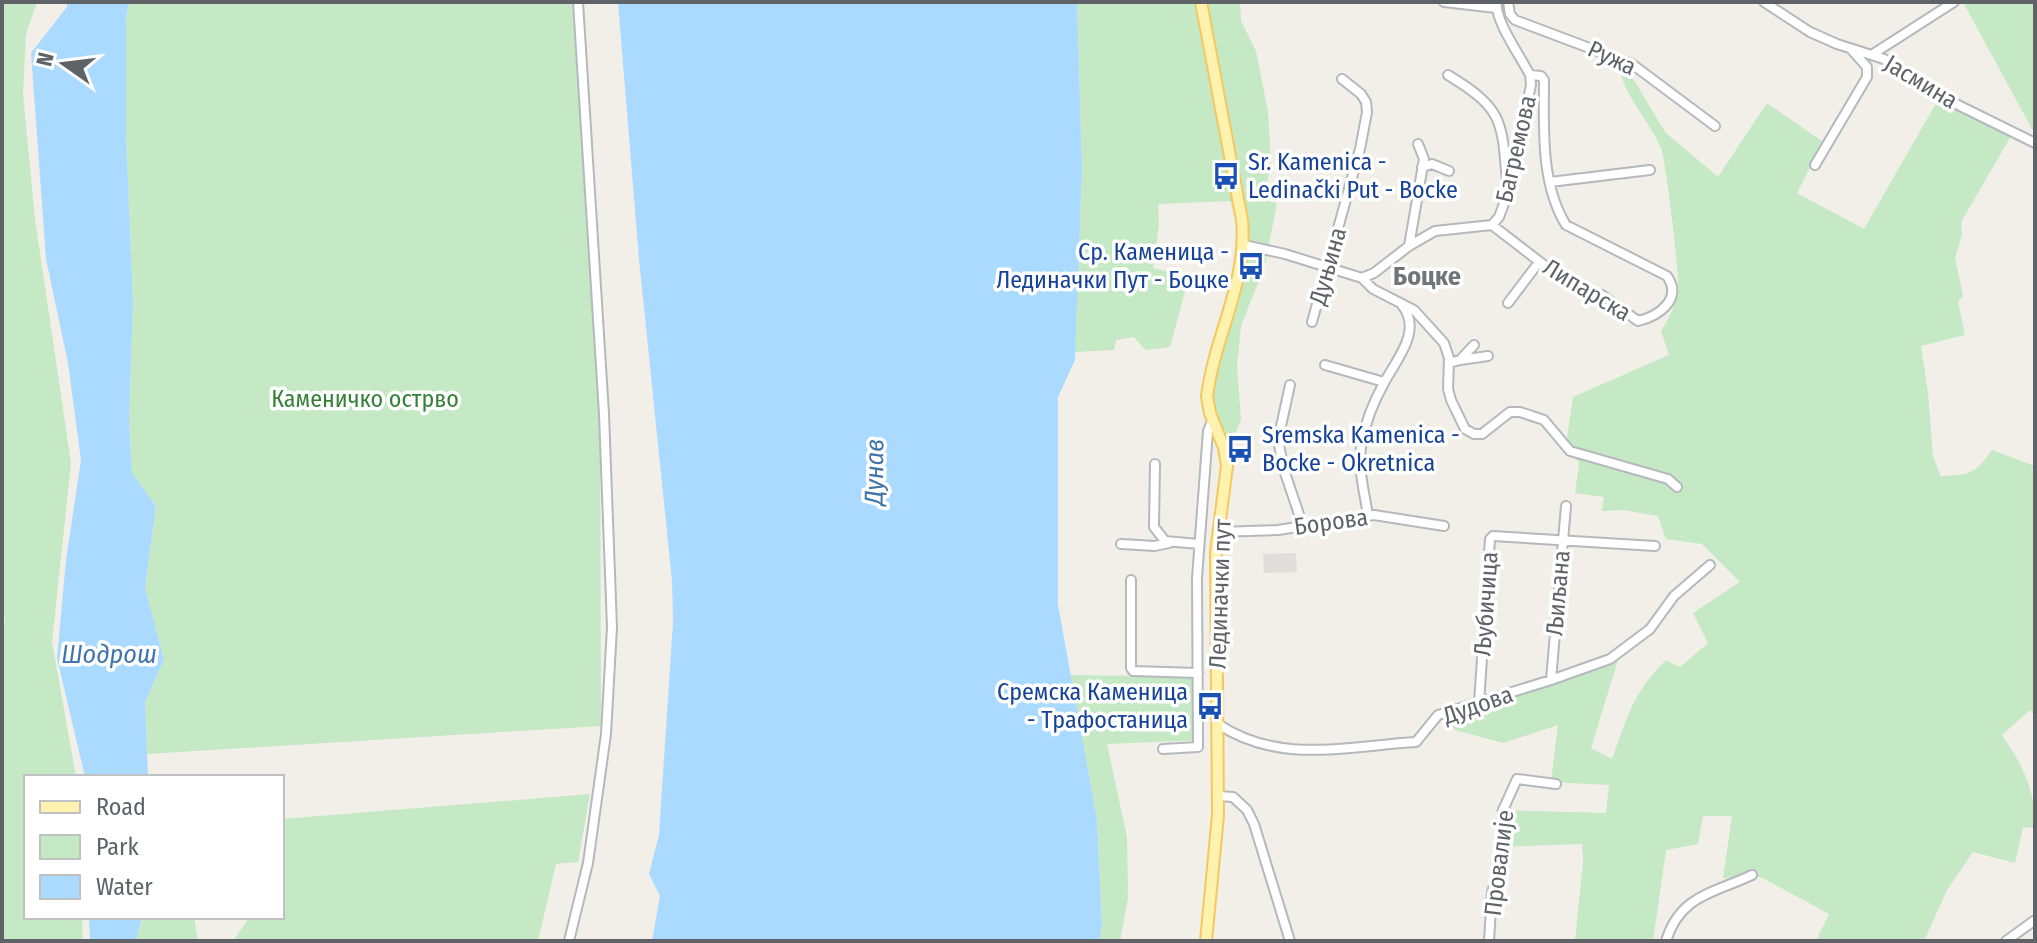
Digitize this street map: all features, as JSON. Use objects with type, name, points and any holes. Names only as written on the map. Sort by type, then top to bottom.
[{"type":"main road","name":"Лединачки пут","points":[[1201,2],[1241,212],[1244,245],[1239,280],[1208,391],[1208,408],[1224,448],[1227,466],[1215,585],[1218,815],[1206,941]]},
{"type":"street","points":[[569,941],[588,863],[606,734],[612,627],[604,414],[578,2]]},
{"type":"street","points":[[1444,2],[1497,5]]},
{"type":"street","name":"Ружа","points":[[1508,2],[1510,14],[1515,20],[1632,64],[1715,126]]},
{"type":"street","name":"Јасмина","points":[[1764,2],[1810,32],[1851,49],[1873,54],[1952,102],[2035,143]]},
{"type":"street","points":[[1873,54],[1954,2]]},
{"type":"street","name":"Багремова","points":[[1362,278],[1374,273],[1409,246],[1447,228],[1492,225],[1499,217],[1508,193],[1526,115],[1530,75],[1497,5]]},
{"type":"street","points":[[1815,165],[1867,77],[1867,67],[1851,49]]},
{"type":"street","points":[[1448,75],[1484,99],[1499,120],[1508,193]]},
{"type":"street","name":"Липарска","points":[[1492,225],[1566,282],[1585,292],[1602,295],[1638,321],[1661,312],[1673,290],[1667,276],[1566,225],[1559,214],[1550,182],[1543,115],[1544,80],[1541,76],[1530,75]]},
{"type":"street","name":"Дуњина","points":[[1312,322],[1360,149],[1367,112],[1361,94],[1342,79]]},
{"type":"street","points":[[1409,246],[1422,167],[1423,153],[1418,144]]},
{"type":"street","points":[[1422,167],[1432,164],[1449,171]]},
{"type":"street","points":[[1550,182],[1650,170]]},
{"type":"street","points":[[1244,245],[1261,247],[1362,278],[1373,289],[1399,301],[1423,318],[1447,349],[1448,389],[1469,432],[1482,434],[1510,412],[1520,412],[1544,420],[1570,451],[1668,479],[1677,487]]},
{"type":"street","points":[[1508,303],[1539,262]]},
{"type":"street","points":[[1368,515],[1361,444],[1372,408],[1407,344],[1409,315],[1399,301]]},
{"type":"street","points":[[1460,360],[1474,345]]},
{"type":"street","points":[[1449,363],[1488,356]]},
{"type":"street","points":[[1325,365],[1384,382]]},
{"type":"street","points":[[1290,385],[1278,440],[1284,470],[1303,526]]},
{"type":"street","points":[[1163,749],[1198,747],[1199,544],[1208,431],[1213,419]]},
{"type":"street","points":[[1155,464],[1154,527],[1161,538],[1170,542]]},
{"type":"street","name":"Љиљана","points":[[1551,680],[1566,506]]},
{"type":"street","name":"Борова","points":[[1218,532],[1256,532],[1368,515],[1444,526]]},
{"type":"street","name":"Љубичица","points":[[1479,703],[1490,539],[1499,534],[1563,540]]},
{"type":"street","points":[[1563,540],[1655,546]]},
{"type":"street","points":[[1121,544],[1199,544]]},
{"type":"street","name":"Дудова","points":[[1218,724],[1248,741],[1285,750],[1416,742],[1438,715],[1601,663],[1626,648],[1650,629],[1676,593],[1710,565]]},
{"type":"street","points":[[1131,580],[1133,671],[1198,673]]},
{"type":"street","name":"Провалије","points":[[1489,941],[1492,892],[1501,864],[1503,810],[1513,786],[1517,779],[1556,784]]},
{"type":"street","points":[[1218,796],[1233,797],[1247,810],[1254,824],[1290,941]]},
{"type":"street","points":[[1666,941],[1678,914],[1711,890],[1752,875]]},
{"type":"street","points":[[2006,941],[2035,920]]},
{"type":"shaded area","points":[[1296,553],[1297,572],[1264,573],[1263,554]]},
{"type":"green space","points":[[2,2],[37,2],[26,34],[23,94],[35,219],[71,463],[52,642],[76,775],[24,775],[24,919],[82,919],[83,941],[2,941],[4,615],[2,631]]},
{"type":"green space","name":"Каменичко острво","points":[[129,2],[572,2],[600,395],[601,726],[147,754],[145,702],[164,660],[145,588],[156,506],[132,473],[129,421],[133,303],[126,135],[126,18]]},
{"type":"green space","points":[[1077,2],[1240,2],[1241,21],[1256,51],[1268,112],[1271,163],[1263,200],[1277,203],[1265,265],[1241,326],[1237,366],[1241,420],[1236,432],[1223,435],[1207,422],[1205,386],[1236,282],[1238,223],[1230,201],[1158,204],[1159,225],[1153,268],[1189,277],[1170,347],[1145,350],[1134,337],[1116,340],[1114,350],[1075,352],[1082,169]]},
{"type":"green space","points":[[1963,2],[2035,2],[2035,132],[2033,131]]},
{"type":"green space","points":[[1620,71],[1634,80],[1665,132],[1718,177],[1767,103],[1823,142],[1797,193],[1864,229],[1938,100],[2011,136],[1961,222],[1962,234],[1955,258],[1963,296],[1958,301],[1965,335],[1921,346],[1933,457],[1941,476],[1971,472],[1992,450],[2035,466],[2035,716],[2030,710],[2002,735],[2027,779],[2035,828],[2023,827],[2015,863],[1973,852],[1947,890],[1924,941],[1816,941],[1829,914],[1761,877],[1723,878],[1732,816],[1703,816],[1698,844],[1666,850],[1653,941],[1575,941],[1582,844],[1498,847],[1496,810],[1606,813],[1609,785],[1551,782],[1558,725],[1503,743],[1455,730],[1448,717],[1618,660],[1591,748],[1612,759],[1632,706],[1655,672],[1666,660],[1680,667],[1708,643],[1693,613],[1740,582],[1702,544],[1666,539],[1658,516],[1623,510],[1602,511],[1604,497],[1575,493],[1579,464],[1567,438],[1573,397],[1669,355],[1661,331],[1678,291],[1672,220],[1661,148],[1627,91]]},
{"type":"green space","points":[[1070,675],[1201,677],[1202,740],[1107,744],[1127,837],[1128,898],[1120,941],[1099,941],[1102,926],[1097,820]]},
{"type":"green space","points":[[590,794],[578,862],[556,864],[538,941],[233,941],[249,919],[284,919],[284,819]]},
{"type":"green space","points":[[142,919],[194,919],[198,941],[136,941]]},
{"type":"water","name":"Шодрош","points":[[67,2],[129,2],[126,18],[126,135],[133,303],[129,421],[132,473],[156,506],[145,588],[164,660],[145,702],[148,775],[85,775],[57,658],[66,560],[81,460],[68,363],[46,259],[31,53],[67,7]]},
{"type":"water","name":"Дунав","points":[[618,2],[1077,2],[1082,169],[1075,360],[1058,397],[1058,605],[1097,820],[1102,926],[1099,941],[652,941],[660,896],[649,874],[659,835],[673,622],[672,581],[639,259]]},
{"type":"water","points":[[89,919],[142,919],[136,941],[90,941]]},
{"type":"place","name":"Sr. Kamenica - Ledinački Put - Bocke","points":[[1226,176]]},
{"type":"place","name":"Ср. Каменица - Лединачки Пут - Боцке","points":[[1251,266]]},
{"type":"place","name":"Sremska Kamenica - Bocke - Okretnica","points":[[1240,449]]},
{"type":"place","name":"Сремска Каменица - Трафостаница","points":[[1210,706]]},
{"type":"district","name":"Боцке","points":[[1427,276]]}]
